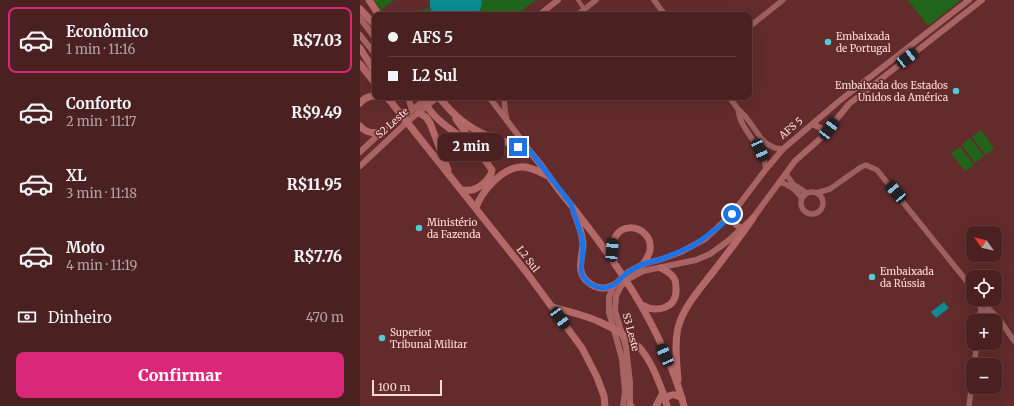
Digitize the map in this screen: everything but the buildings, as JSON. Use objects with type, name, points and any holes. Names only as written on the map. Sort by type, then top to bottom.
[{"type":"main road","points":[[369,0],[377,12]]},
{"type":"main road","points":[[543,12],[558,0]]},
{"type":"main road","name":"AFS 5","points":[[614,285],[628,272],[643,264],[662,259],[693,246],[720,226],[732,214],[783,149],[812,124],[969,0]]},
{"type":"main road","points":[[679,388],[676,346],[678,328],[683,316],[697,291],[732,248],[799,157],[822,137],[849,104],[982,0]]},
{"type":"main road","points":[[360,9],[372,22]]},
{"type":"main road","points":[[360,18],[372,34]]},
{"type":"main road","points":[[360,35],[372,50]]},
{"type":"main road","points":[[360,48],[372,67]]},
{"type":"main road","points":[[360,64],[372,79]]},
{"type":"main road","points":[[360,103],[362,100],[372,96]]},
{"type":"main road","name":"L2 Sul","points":[[390,100],[553,307],[582,348],[590,362],[604,396],[605,406]]},
{"type":"main road","points":[[410,100],[416,112],[426,117],[430,123],[450,175]]},
{"type":"main road","points":[[427,100],[432,113],[442,123],[474,145]]},
{"type":"main road","name":"S2 Leste","points":[[360,166],[407,122],[427,100]]},
{"type":"main road","points":[[441,100],[492,170],[490,176],[475,189],[461,190]]},
{"type":"main road","points":[[491,100],[616,265],[640,303],[679,388],[684,406]]},
{"type":"main road","points":[[448,109],[472,128],[488,136],[530,151]]},
{"type":"main road","name":"S2 Leste","points":[[360,152],[383,132],[416,112]]},
{"type":"main road","points":[[812,124],[820,128],[822,137]]},
{"type":"main road","points":[[360,126],[366,132],[372,134],[383,132]]},
{"type":"main road","points":[[476,208],[479,198],[492,183],[510,170],[525,166],[548,176]]},
{"type":"main road","points":[[571,204],[582,237],[583,246],[581,271],[583,277],[590,284],[597,287],[605,288],[614,285]]},
{"type":"main road","points":[[732,214],[736,225],[743,228]]},
{"type":"main road","points":[[661,268],[696,260],[710,254],[728,241],[753,218]]},
{"type":"main road","points":[[616,265],[612,250],[615,238],[621,230],[630,228],[641,231],[649,241],[650,251],[643,264]]},
{"type":"main road","points":[[640,303],[648,309],[654,310],[670,306],[675,299],[677,292],[675,280],[661,268]]},
{"type":"main road","name":"S3 Leste","points":[[628,406],[630,382],[628,360],[626,347],[615,311],[616,296],[621,286],[636,274],[642,271],[661,268]]},
{"type":"main road","name":"S3 Leste","points":[[614,285],[609,297],[609,312],[622,359],[624,392],[628,406]]},
{"type":"main road","points":[[553,307],[599,321],[615,329],[638,346],[647,358],[666,403]]},
{"type":"main road","points":[[656,406],[663,393]]},
{"type":"main road","points":[[666,403],[668,396],[672,395],[682,398]]},
{"type":"street","points":[[578,0],[584,9]]},
{"type":"street","points":[[654,0],[663,12]]},
{"type":"street","points":[[752,25],[783,0]]},
{"type":"street","points":[[580,12],[592,1]]},
{"type":"street","points":[[504,100],[507,121]]},
{"type":"street","points":[[731,100],[767,144],[775,148],[783,149]]},
{"type":"street","points":[[738,110],[741,122],[760,150],[765,161],[766,169]]},
{"type":"street","points":[[749,134],[755,129]]},
{"type":"street","points":[[830,189],[819,211],[810,214],[801,207],[802,198],[807,193],[816,193],[830,189],[866,165],[877,170],[966,280]]},
{"type":"street","points":[[786,174],[793,184],[807,193]]},
{"type":"street","points":[[780,182],[788,184],[802,198]]},
{"type":"street","points":[[816,193],[821,196],[823,203]]},
{"type":"street","points":[[982,314],[984,308],[1000,323],[1014,341]]},
{"type":"street","points":[[969,406],[971,394]]},
{"type":"green space","points":[[374,0],[394,0],[381,10]]},
{"type":"green space","points":[[481,0],[536,0],[520,12],[479,12]]},
{"type":"green space","points":[[908,0],[961,0],[928,26]]},
{"type":"green space","points":[[430,8],[431,12],[414,12]]},
{"type":"green space","points":[[981,130],[994,148],[986,155],[972,137]]},
{"type":"green space","points":[[970,138],[984,156],[975,163],[962,145]]},
{"type":"green space","points":[[960,147],[974,165],[965,171],[951,153]]},
{"type":"water","points":[[430,0],[481,0],[482,2],[480,12],[431,12]]},
{"type":"water","points":[[944,302],[949,308],[936,318],[931,312]]},
{"type":"place","name":"Embaixada de Portugal","points":[[828,42]]},
{"type":"place","name":"Embaixada dos Estados Unidos da América","points":[[956,91]]},
{"type":"place","name":"Ministério da Fazenda","points":[[419,228]]},
{"type":"place","name":"Embaixada da Rússia","points":[[872,277]]},
{"type":"place","name":"Superior Tribunal Militar","points":[[382,338]]},
{"type":"route","points":[[518,147],[530,151],[571,204],[579,224],[582,237],[583,246],[581,271],[583,277],[590,284],[597,287],[605,288],[614,285],[628,272],[643,264],[682,252],[705,239],[732,214]]}]
